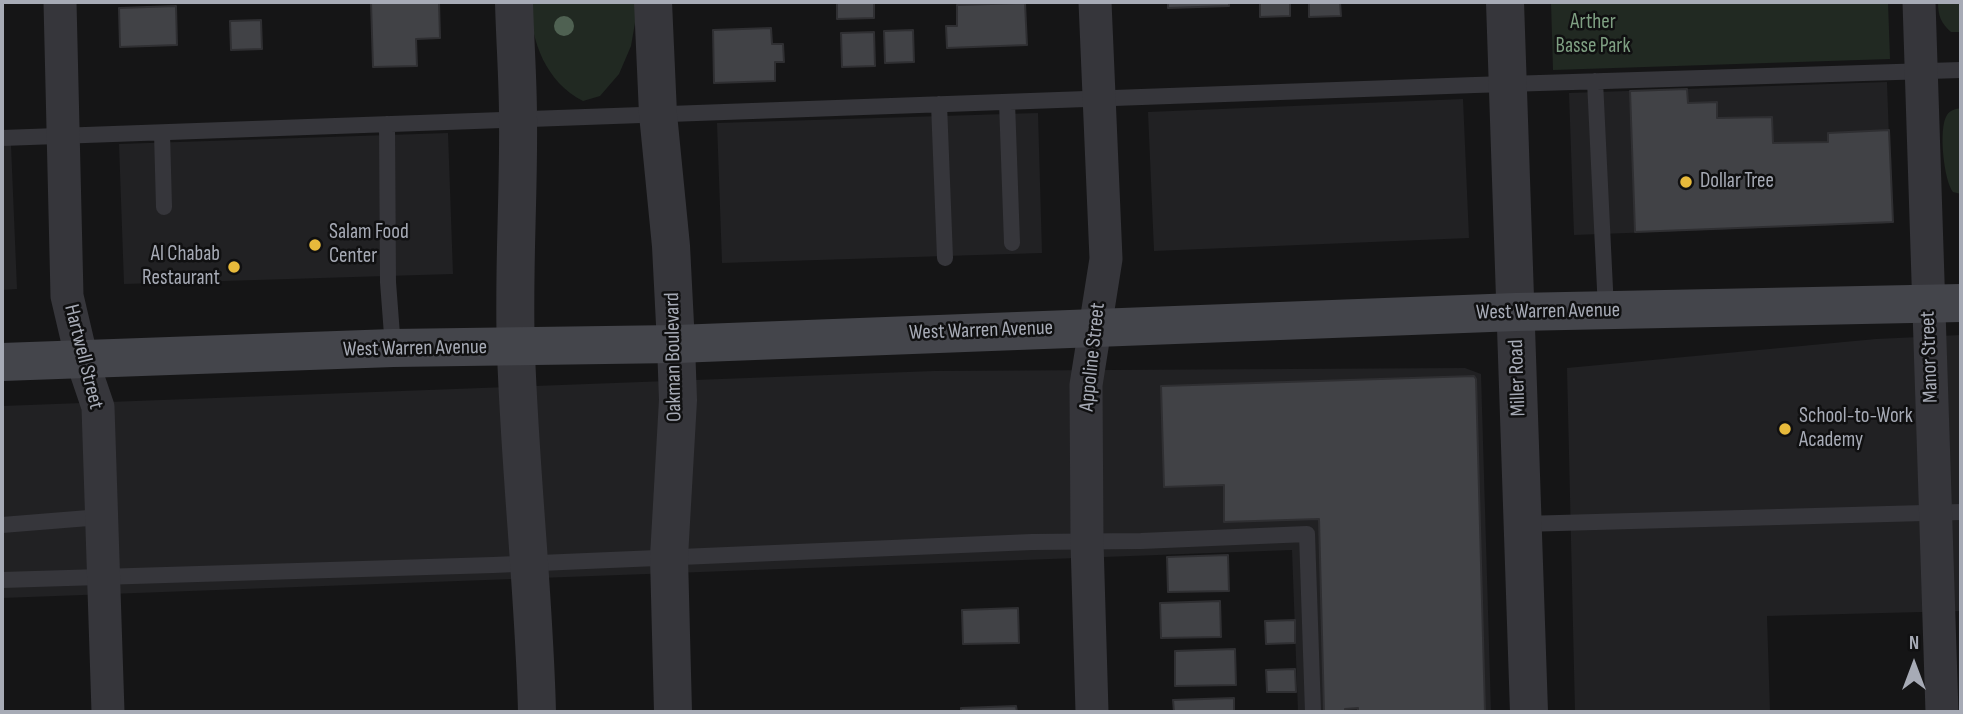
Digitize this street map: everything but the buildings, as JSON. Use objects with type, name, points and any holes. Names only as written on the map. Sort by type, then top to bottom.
[{"type":"main road","name":"West Warren Avenue","points":[[2,362],[393,348],[677,344],[1516,312],[1945,303]]},
{"type":"street","name":"Hartwell Street","points":[[60,2],[67,296],[82,360],[97,407],[108,712]]},
{"type":"street","points":[[514,2],[518,119],[514,253],[516,347],[528,563],[535,636],[537,712]]},
{"type":"street","name":"Oakman Boulevard","points":[[653,2],[658,114],[677,344],[678,400],[669,557],[673,712]]},
{"type":"street","name":"Appoline Street","points":[[1092,712],[1086,385],[1106,259],[1095,2]]},
{"type":"street","name":"Miller Road","points":[[1505,2],[1529,712]]},
{"type":"street","name":"Manor Street","points":[[1919,2],[1921,71],[1945,303],[1948,513],[1942,712]]},
{"type":"lane","points":[[2,138],[1961,70]]},
{"type":"lane","points":[[1595,81],[1606,310]]},
{"type":"lane","points":[[1007,102],[1012,243]]},
{"type":"lane","points":[[939,104],[944,258]]},
{"type":"lane","points":[[387,124],[388,282],[393,348]]},
{"type":"lane","points":[[162,132],[164,207]]},
{"type":"lane","points":[[1522,524],[1948,513]]},
{"type":"lane","points":[[2,525],[101,517]]},
{"type":"lane","points":[[2,580],[1307,534],[1313,712]]},
{"type":"shaded area","points":[[1887,82],[1892,223],[1574,235],[1569,93]]},
{"type":"shaded area","points":[[1463,99],[1469,238],[1154,251],[1148,112]]},
{"type":"shaded area","points":[[1038,113],[1042,253],[722,263],[717,123]]},
{"type":"shaded area","points":[[448,133],[453,274],[124,284],[119,144]]},
{"type":"shaded area","points":[[2,145],[11,145],[17,289],[2,290]]},
{"type":"shaded area","points":[[1961,335],[1961,611],[1767,616],[1770,712],[1575,712],[1567,368],[1876,339]]},
{"type":"shaded area","points":[[1465,368],[1481,374],[1491,712],[1298,712],[1292,550],[2,598],[2,406],[934,371]]},
{"type":"green space","points":[[530,2],[635,2],[631,46],[619,74],[600,96],[583,101],[570,93],[550,72],[537,46]]},
{"type":"green space","name":"Arther Basse Park","points":[[1551,2],[1888,2],[1890,59],[1553,70]]},
{"type":"green space","points":[[1938,2],[1961,2],[1961,32],[1951,32],[1945,25],[1939,15]]},
{"type":"green space","points":[[1961,108],[1961,194],[1953,192],[1950,186],[1945,166],[1943,131],[1947,115]]},
{"type":"place","name":"Dollar Tree","points":[[1686,182]]},
{"type":"place","name":"Salam Food Center","points":[[315,245]]},
{"type":"place","name":"Al Chabab Restaurant","points":[[234,267]]},
{"type":"place","name":"School-to-Work Academy","points":[[1785,429]]}]
